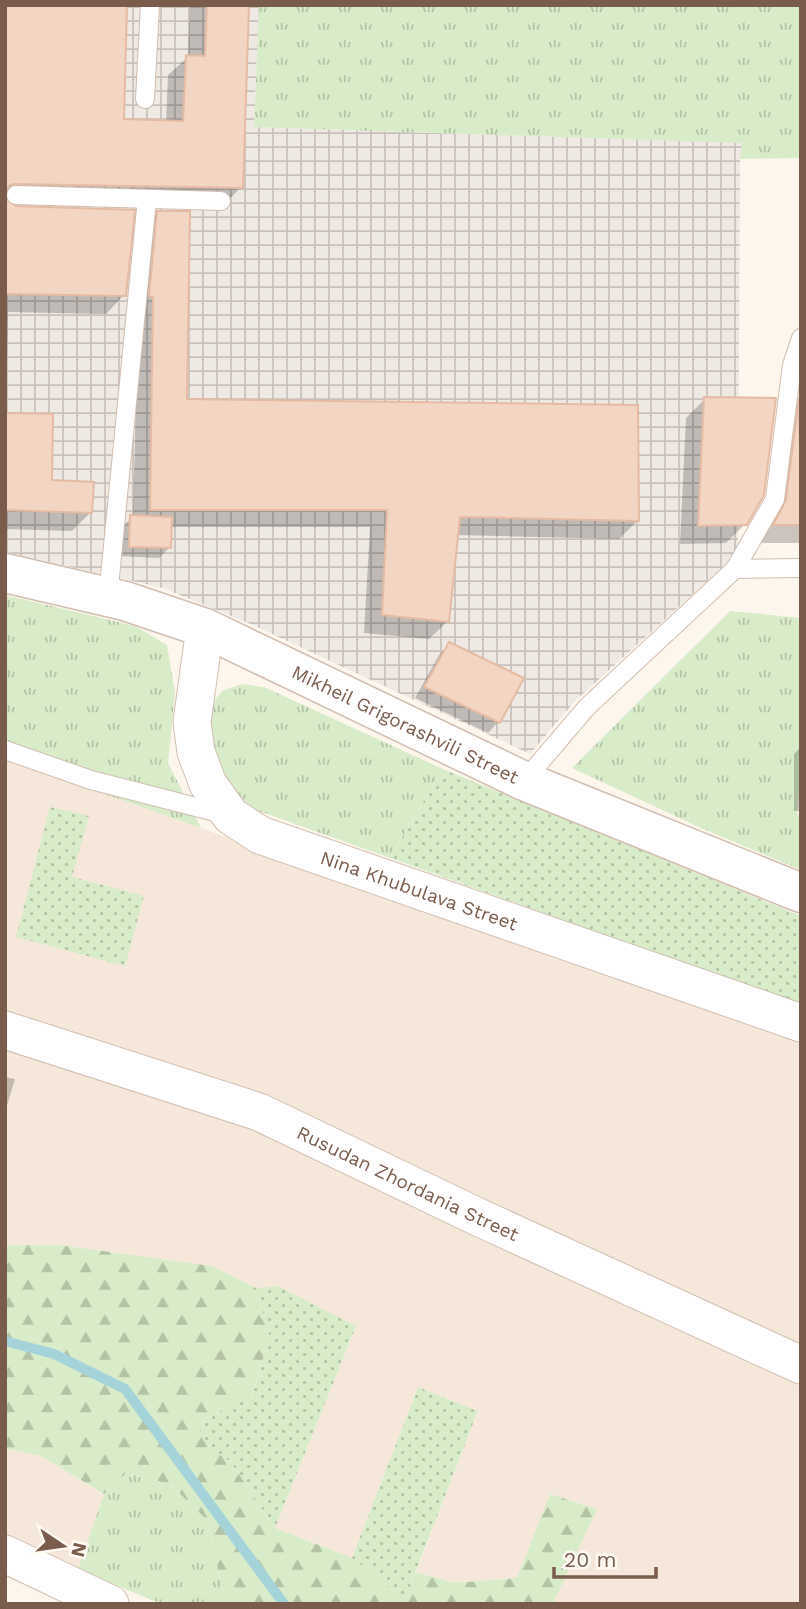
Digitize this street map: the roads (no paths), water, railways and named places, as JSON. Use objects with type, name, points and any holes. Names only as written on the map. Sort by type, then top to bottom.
[{"type":"street","name":"Mikheil Grigorashvili Street","points":[[5,573],[107,597],[205,628],[524,781],[801,893]]},
{"type":"street","name":"Nina Khubulava Street","points":[[205,628],[192,722],[196,752],[208,784],[231,816],[260,835],[801,1023]]},
{"type":"street","name":"Rusudan Zhordania Street","points":[[5,1030],[259,1112],[478,1217],[801,1365]]},
{"type":"street","points":[[5,1554],[110,1604]]},
{"type":"lane","points":[[145,99],[150,5]]},
{"type":"lane","points":[[16,195],[221,201]]},
{"type":"lane","points":[[107,597],[147,199]]},
{"type":"lane","points":[[524,781],[587,706],[735,569],[775,499],[792,365],[801,338]]},
{"type":"lane","points":[[735,569],[801,568]]},
{"type":"lane","points":[[5,750],[91,780],[231,816]]},
{"type":"waterway","points":[[5,1341],[54,1354],[125,1389],[284,1604]]}]
